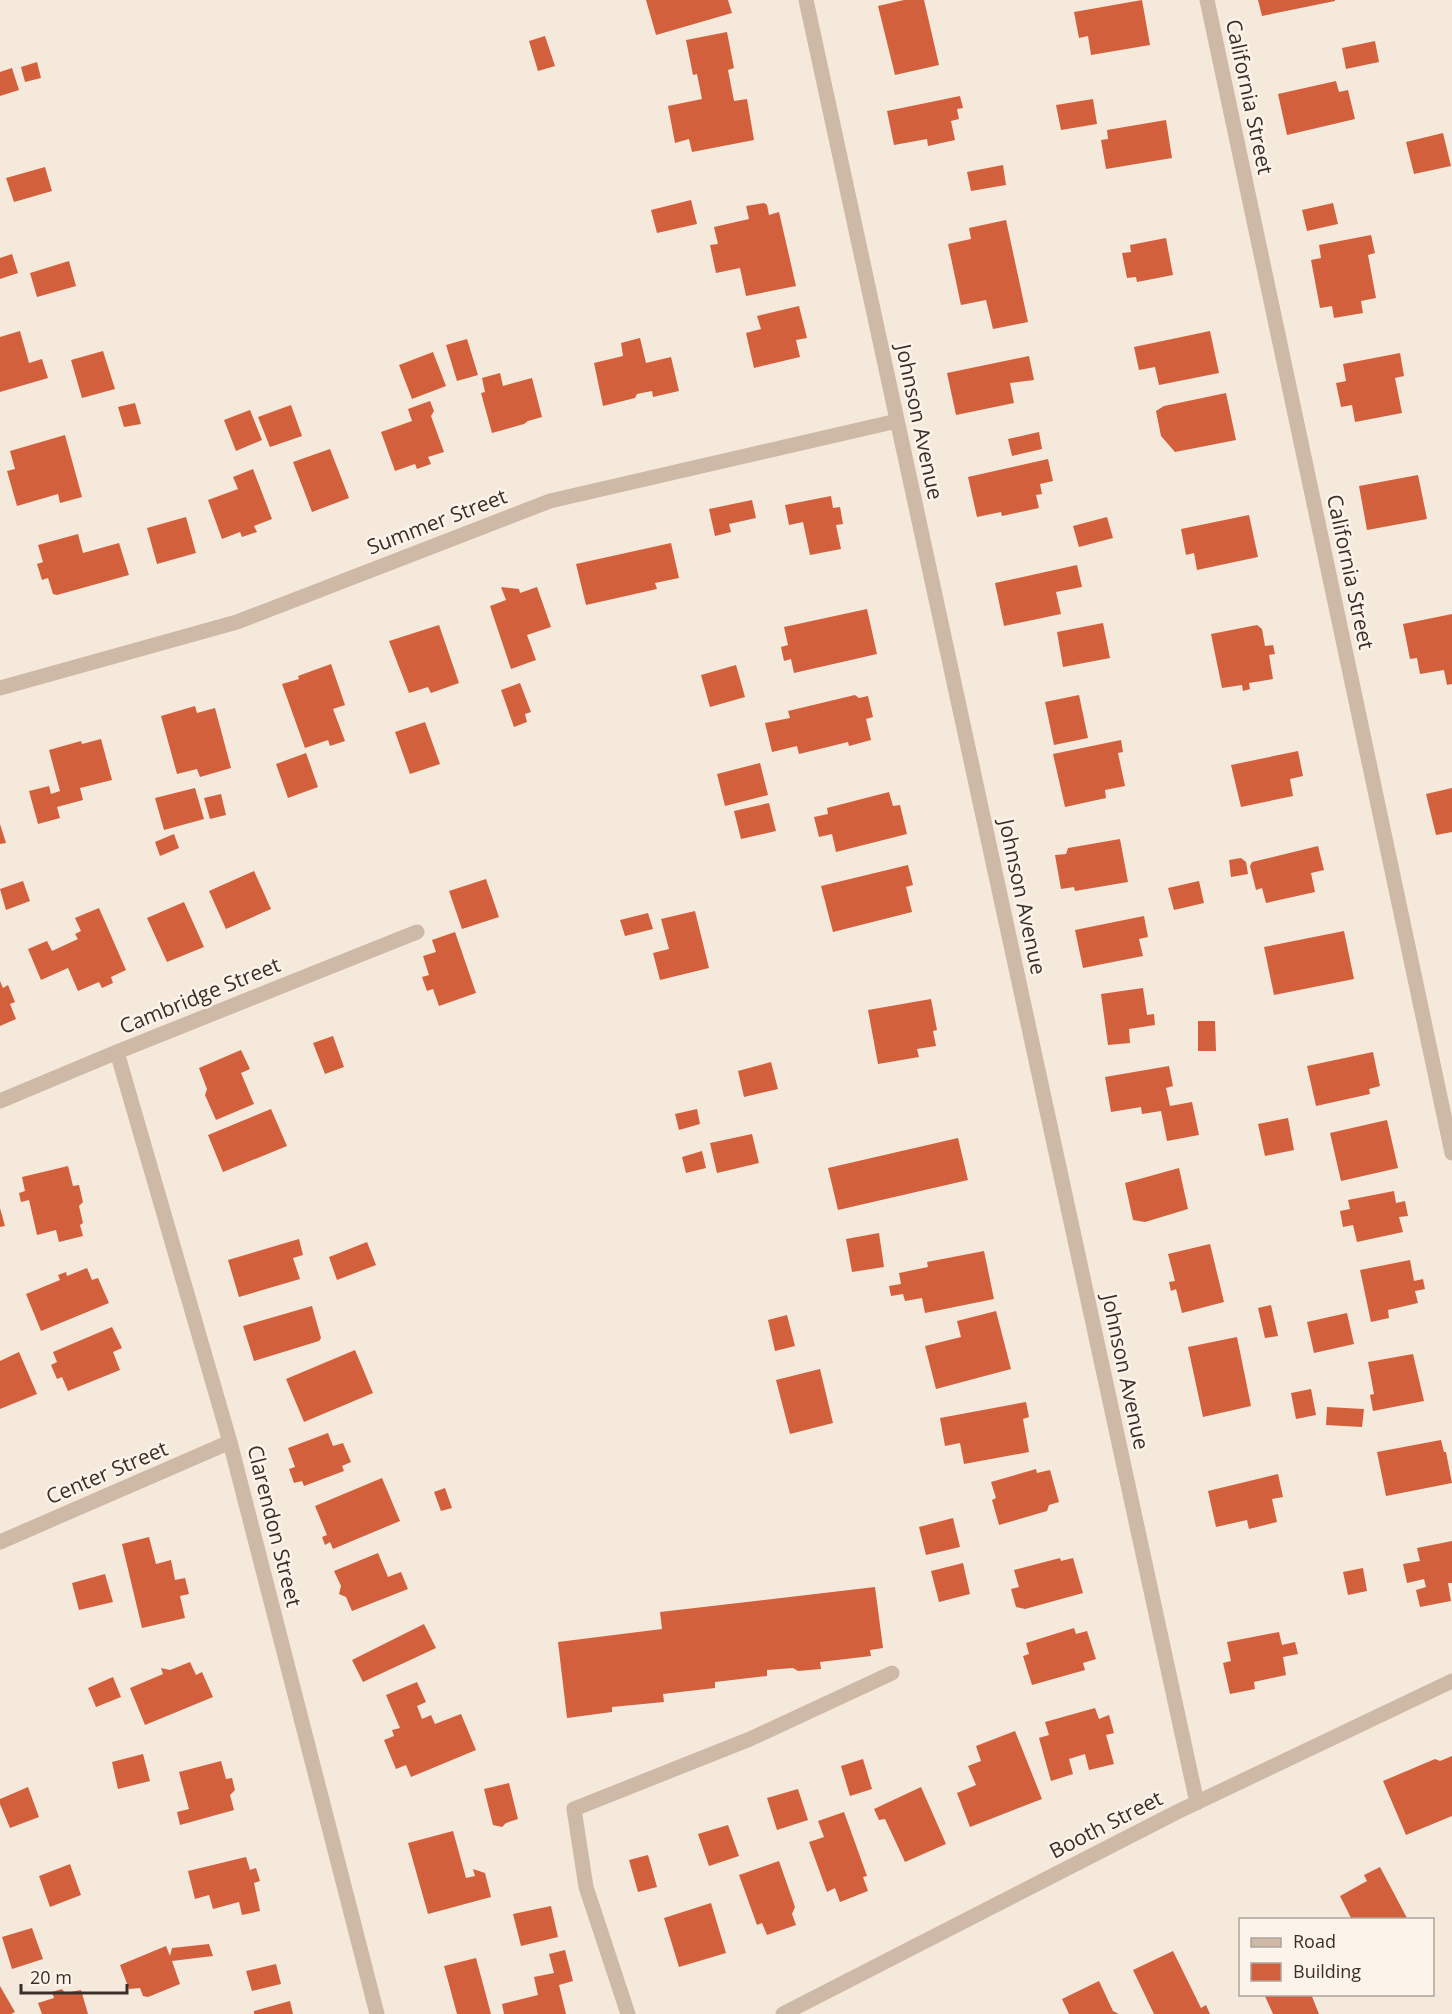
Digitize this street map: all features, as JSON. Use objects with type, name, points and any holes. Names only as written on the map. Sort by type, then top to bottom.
[{"type":"street","name":"Johnson Avenue","points":[[806,0],[1197,1803]]},
{"type":"street","name":"California Street","points":[[1207,0],[1452,1153]]},
{"type":"street","name":"Summer Street","points":[[0,687],[237,622],[550,501],[897,421]]},
{"type":"street","name":"Cambridge Street","points":[[0,1101],[417,932]]},
{"type":"street","name":"Clarendon Street","points":[[117,1052],[230,1442],[377,2014]]},
{"type":"street","name":"Center Street","points":[[0,1542],[230,1442]]},
{"type":"street","points":[[628,2014],[586,1887],[574,1809],[750,1739],[892,1672]]},
{"type":"street","name":"Booth Street","points":[[783,2014],[1197,1803],[1452,1682]]},
{"type":"building","points":[[646,0],[728,0],[732,13],[656,35]]},
{"type":"building","points":[[904,0],[924,0],[939,65],[895,75],[878,6]]},
{"type":"building","points":[[1142,0],[1150,45],[1091,55],[1088,36],[1079,38],[1074,12]]},
{"type":"building","points":[[1258,0],[1335,0],[1335,1],[1262,16]]},
{"type":"building","points":[[727,32],[734,68],[728,70],[734,101],[747,99],[754,140],[692,152],[689,139],[675,143],[668,106],[702,99],[697,74],[693,75],[686,40]]},
{"type":"building","points":[[545,36],[555,66],[538,71],[529,41]]},
{"type":"building","points":[[1375,41],[1379,62],[1346,69],[1342,48]]},
{"type":"building","points":[[37,62],[41,78],[25,82],[21,67]]},
{"type":"building","points":[[12,68],[19,90],[0,96],[0,72]]},
{"type":"building","points":[[1336,81],[1339,92],[1348,90],[1355,119],[1287,135],[1278,94]]},
{"type":"building","points":[[960,96],[963,108],[957,109],[959,119],[951,121],[955,140],[928,146],[927,139],[894,145],[887,111]]},
{"type":"building","points":[[1093,99],[1097,124],[1061,130],[1056,105]]},
{"type":"building","points":[[1166,120],[1172,158],[1106,169],[1101,140],[1108,139],[1107,130]]},
{"type":"building","points":[[1443,133],[1451,166],[1414,174],[1406,142]]},
{"type":"building","points":[[1003,165],[1006,185],[971,191],[967,172]]},
{"type":"building","points":[[45,167],[52,191],[14,202],[6,178]]},
{"type":"building","points":[[691,200],[697,224],[657,233],[651,210]]},
{"type":"building","points":[[764,203],[767,205],[769,215],[779,212],[796,286],[746,296],[740,268],[716,273],[710,245],[718,244],[714,227],[749,219],[746,206]]},
{"type":"building","points":[[1333,203],[1338,224],[1307,231],[1302,210]]},
{"type":"building","points":[[1006,220],[1028,322],[993,329],[986,300],[961,305],[948,244],[971,239],[969,228]]},
{"type":"building","points":[[1371,235],[1375,253],[1368,255],[1376,298],[1361,301],[1363,313],[1334,318],[1332,306],[1320,308],[1311,260],[1321,258],[1319,245]]},
{"type":"building","points":[[1166,238],[1173,275],[1137,282],[1136,277],[1127,278],[1122,253],[1131,252],[1130,245]]},
{"type":"building","points":[[12,254],[18,273],[0,279],[0,258]]},
{"type":"building","points":[[69,261],[76,286],[37,297],[30,273]]},
{"type":"building","points":[[799,306],[807,338],[796,340],[800,357],[754,368],[746,333],[761,329],[757,316]]},
{"type":"building","points":[[20,331],[29,363],[42,359],[48,378],[0,392],[0,337]]},
{"type":"building","points":[[1210,331],[1219,373],[1159,385],[1155,367],[1139,370],[1134,347]]},
{"type":"building","points":[[640,338],[646,363],[671,357],[679,391],[653,397],[652,391],[603,406],[594,363],[623,356],[621,343]]},
{"type":"building","points":[[467,339],[478,375],[457,381],[446,345]]},
{"type":"building","points":[[103,351],[115,389],[82,398],[71,360]]},
{"type":"building","points":[[433,352],[446,386],[412,399],[399,365]]},
{"type":"building","points":[[1400,353],[1404,376],[1395,378],[1402,413],[1355,422],[1352,405],[1341,407],[1336,383],[1346,381],[1343,364]]},
{"type":"building","points":[[1029,356],[1034,380],[1010,383],[1014,403],[956,415],[947,373]]},
{"type":"building","points":[[500,373],[503,386],[532,378],[542,417],[492,433],[481,393],[485,392],[482,378]]},
{"type":"building","points":[[1226,393],[1236,440],[1175,452],[1161,436],[1156,411],[1164,406]]},
{"type":"building","points":[[430,401],[434,411],[431,416],[444,452],[428,457],[431,464],[417,469],[415,464],[395,471],[381,432],[412,421],[408,409]]},
{"type":"building","points":[[135,403],[141,424],[124,427],[118,407]]},
{"type":"building","points":[[291,405],[302,436],[270,447],[258,417]]},
{"type":"building","points":[[250,410],[262,440],[236,451],[224,420]]},
{"type":"building","points":[[1039,432],[1042,449],[1012,456],[1008,439]]},
{"type":"building","points":[[65,435],[82,497],[60,503],[58,494],[17,506],[7,471],[15,469],[10,451]]},
{"type":"building","points":[[330,449],[349,498],[312,512],[293,462]]},
{"type":"building","points":[[1048,459],[1053,481],[1040,484],[1042,494],[1036,495],[1039,508],[1002,516],[1001,512],[977,517],[968,477]]},
{"type":"building","points":[[253,469],[272,519],[254,526],[257,532],[242,537],[240,532],[222,539],[208,500],[238,489],[233,477]]},
{"type":"building","points":[[1418,475],[1427,519],[1367,530],[1359,486]]},
{"type":"building","points":[[831,496],[833,508],[840,507],[843,524],[836,525],[841,549],[810,555],[803,522],[789,525],[785,505]]},
{"type":"building","points":[[752,500],[756,518],[729,524],[731,532],[715,536],[709,509]]},
{"type":"building","points":[[1249,515],[1258,557],[1197,570],[1194,553],[1186,555],[1181,529]]},
{"type":"building","points":[[186,517],[196,553],[157,564],[147,528]]},
{"type":"building","points":[[1107,517],[1113,538],[1079,547],[1073,526]]},
{"type":"building","points":[[78,534],[83,553],[119,543],[129,575],[57,595],[53,594],[48,578],[42,580],[37,564],[43,562],[38,545]]},
{"type":"building","points":[[671,543],[679,578],[655,583],[657,589],[586,605],[576,564]]},
{"type":"building","points":[[1077,565],[1082,587],[1056,592],[1061,614],[1004,626],[995,583]]},
{"type":"building","points":[[501,587],[519,589],[520,593],[537,587],[551,627],[527,635],[536,660],[511,669],[490,606],[506,600]]},
{"type":"building","points":[[867,609],[877,654],[794,673],[791,659],[784,661],[781,647],[788,645],[784,627]]},
{"type":"building","points":[[1452,614],[1452,684],[1447,685],[1444,670],[1420,674],[1417,658],[1410,659],[1403,624]]},
{"type":"building","points":[[1103,623],[1110,658],[1063,667],[1057,632]]},
{"type":"building","points":[[439,625],[459,683],[431,693],[428,687],[409,693],[389,641]]},
{"type":"building","points":[[1257,625],[1262,629],[1265,646],[1273,645],[1275,654],[1269,655],[1273,679],[1249,683],[1250,689],[1243,691],[1242,685],[1222,688],[1211,634]]},
{"type":"building","points":[[331,664],[345,705],[333,709],[345,741],[330,746],[328,740],[305,748],[282,684]]},
{"type":"building","points":[[736,665],[745,697],[710,707],[701,675]]},
{"type":"building","points":[[520,683],[531,712],[525,714],[527,722],[514,727],[501,690]]},
{"type":"building","points":[[855,695],[859,698],[868,696],[873,717],[866,719],[871,740],[849,746],[848,742],[799,754],[797,746],[772,752],[765,723],[790,718],[788,711]]},
{"type":"building","points":[[1079,695],[1088,738],[1054,745],[1045,702]]},
{"type":"building","points":[[195,706],[197,713],[215,708],[231,768],[200,777],[197,769],[177,774],[161,716]]},
{"type":"building","points":[[425,722],[440,764],[410,774],[395,732]]},
{"type":"building","points":[[101,739],[112,780],[80,788],[83,800],[57,807],[60,818],[38,824],[29,791],[49,786],[51,794],[60,791],[49,750],[81,741],[82,744]]},
{"type":"building","points":[[1121,740],[1123,752],[1118,753],[1125,786],[1105,790],[1106,798],[1065,807],[1053,754]]},
{"type":"building","points":[[1298,751],[1303,776],[1290,779],[1293,796],[1241,807],[1231,765]]},
{"type":"building","points":[[306,753],[318,787],[288,798],[276,764]]},
{"type":"building","points":[[760,763],[768,795],[725,806],[717,774]]},
{"type":"building","points":[[195,788],[204,819],[164,830],[155,798]]},
{"type":"building","points":[[1452,788],[1452,832],[1436,835],[1426,794]]},
{"type":"building","points":[[889,792],[893,806],[900,805],[907,834],[836,852],[832,834],[819,837],[814,817],[828,814],[827,808]]},
{"type":"building","points":[[221,794],[226,815],[210,819],[204,798]]},
{"type":"building","points":[[769,803],[776,831],[741,839],[734,811]]},
{"type":"building","points":[[0,824],[6,843],[0,844]]},
{"type":"building","points":[[174,834],[179,848],[160,856],[155,842]]},
{"type":"building","points":[[1120,839],[1128,882],[1075,891],[1074,887],[1061,889],[1055,855],[1066,854],[1068,848]]},
{"type":"building","points":[[1318,846],[1324,870],[1311,873],[1315,892],[1266,903],[1262,888],[1256,890],[1250,866],[1252,862]]},
{"type":"building","points":[[1241,858],[1246,862],[1248,874],[1231,877],[1229,860]]},
{"type":"building","points":[[908,865],[913,885],[906,887],[912,912],[833,932],[821,886]]},
{"type":"building","points":[[254,871],[271,909],[226,929],[209,891]]},
{"type":"building","points":[[486,879],[499,917],[462,929],[449,891]]},
{"type":"building","points":[[23,881],[30,901],[6,910],[0,889]]},
{"type":"building","points":[[1199,881],[1204,903],[1174,910],[1168,888]]},
{"type":"building","points":[[184,902],[204,947],[167,962],[147,918]]},
{"type":"building","points":[[99,908],[126,970],[111,977],[113,983],[102,988],[99,982],[78,991],[68,968],[41,980],[28,949],[47,941],[52,951],[78,939],[75,934],[81,931],[75,918]]},
{"type":"building","points":[[695,911],[709,968],[660,980],[653,953],[669,949],[661,919]]},
{"type":"building","points":[[648,913],[653,929],[625,936],[620,920]]},
{"type":"building","points":[[1144,916],[1148,937],[1139,939],[1143,956],[1083,968],[1075,930]]},
{"type":"building","points":[[1344,931],[1354,979],[1274,995],[1264,947]]},
{"type":"building","points":[[455,932],[476,993],[439,1006],[433,989],[427,991],[422,977],[429,975],[423,956],[436,952],[432,940]]},
{"type":"building","points":[[0,981],[3,988],[8,985],[15,1002],[10,1004],[16,1019],[0,1026]]},
{"type":"building","points":[[1143,988],[1147,1015],[1154,1014],[1155,1025],[1129,1029],[1130,1043],[1108,1045],[1101,994]]},
{"type":"building","points":[[931,999],[937,1030],[933,1031],[936,1046],[917,1049],[919,1057],[878,1064],[868,1010]]},
{"type":"building","points":[[1198,1021],[1215,1021],[1216,1051],[1198,1051]]},
{"type":"building","points":[[333,1036],[344,1067],[325,1074],[313,1043]]},
{"type":"building","points":[[241,1050],[250,1069],[241,1073],[254,1104],[216,1120],[205,1095],[207,1089],[199,1068]]},
{"type":"building","points":[[1373,1052],[1380,1086],[1369,1089],[1370,1094],[1316,1106],[1307,1066]]},
{"type":"building","points":[[771,1062],[778,1089],[744,1097],[738,1071]]},
{"type":"building","points":[[1169,1066],[1173,1086],[1166,1088],[1170,1106],[1192,1102],[1199,1135],[1167,1141],[1161,1111],[1142,1114],[1141,1107],[1111,1112],[1105,1077]]},
{"type":"building","points":[[271,1109],[287,1146],[223,1172],[208,1135]]},
{"type":"building","points":[[697,1109],[700,1124],[679,1130],[675,1114]]},
{"type":"building","points":[[1288,1118],[1294,1150],[1265,1156],[1258,1124]]},
{"type":"building","points":[[1387,1120],[1398,1168],[1341,1181],[1330,1133]]},
{"type":"building","points":[[752,1134],[759,1163],[717,1173],[710,1143]]},
{"type":"building","points":[[958,1138],[968,1180],[838,1210],[828,1168]]},
{"type":"building","points":[[702,1151],[706,1168],[686,1173],[682,1157]]},
{"type":"building","points":[[68,1166],[73,1186],[79,1185],[83,1202],[79,1206],[83,1236],[59,1242],[56,1230],[37,1235],[29,1200],[21,1202],[19,1193],[25,1191],[22,1177]]},
{"type":"building","points":[[1179,1168],[1188,1209],[1145,1222],[1133,1220],[1125,1183]]},
{"type":"building","points":[[1394,1191],[1396,1203],[1405,1201],[1408,1216],[1399,1217],[1403,1232],[1357,1242],[1353,1225],[1343,1227],[1340,1211],[1350,1209],[1348,1200]]},
{"type":"building","points":[[0,1208],[5,1226],[0,1227]]},
{"type":"building","points":[[879,1233],[884,1267],[852,1272],[846,1239]]},
{"type":"building","points":[[299,1239],[303,1255],[293,1258],[300,1279],[239,1297],[228,1260]]},
{"type":"building","points":[[367,1242],[376,1265],[337,1280],[329,1257]]},
{"type":"building","points":[[1210,1244],[1224,1302],[1182,1313],[1176,1289],[1171,1291],[1169,1282],[1175,1281],[1168,1254]]},
{"type":"building","points":[[984,1251],[994,1299],[925,1313],[922,1298],[905,1301],[903,1294],[891,1296],[889,1286],[901,1284],[899,1273],[928,1267],[927,1262]]},
{"type":"building","points":[[1410,1260],[1414,1281],[1423,1279],[1425,1289],[1415,1291],[1418,1303],[1388,1310],[1389,1318],[1371,1322],[1360,1270]]},
{"type":"building","points":[[87,1268],[92,1280],[98,1278],[109,1303],[41,1331],[26,1294],[60,1280],[58,1275],[66,1272],[67,1276]]},
{"type":"building","points":[[1271,1305],[1278,1336],[1265,1338],[1258,1308]]},
{"type":"building","points":[[312,1306],[321,1338],[319,1341],[254,1361],[243,1326]]},
{"type":"building","points":[[996,1311],[1011,1369],[936,1389],[925,1346],[961,1337],[957,1321]]},
{"type":"building","points":[[1347,1313],[1354,1344],[1314,1353],[1307,1322]]},
{"type":"building","points":[[787,1315],[795,1346],[775,1351],[768,1320]]},
{"type":"building","points":[[112,1327],[122,1348],[113,1352],[120,1370],[68,1391],[62,1377],[57,1379],[51,1365],[57,1362],[53,1352]]},
{"type":"building","points":[[1237,1337],[1251,1406],[1203,1417],[1188,1347]]},
{"type":"building","points":[[355,1350],[373,1393],[304,1422],[286,1379]]},
{"type":"building","points":[[19,1352],[37,1394],[0,1409],[0,1361]]},
{"type":"building","points":[[1413,1354],[1424,1401],[1373,1411],[1370,1395],[1374,1394],[1368,1362]]},
{"type":"building","points":[[820,1369],[833,1423],[790,1434],[776,1380]]},
{"type":"building","points":[[1311,1389],[1316,1415],[1296,1419],[1291,1393]]},
{"type":"building","points":[[1026,1402],[1029,1417],[1023,1419],[1029,1452],[964,1464],[960,1443],[945,1446],[940,1418]]},
{"type":"building","points":[[1327,1407],[1364,1409],[1362,1427],[1326,1425]]},
{"type":"building","points":[[328,1433],[333,1446],[343,1443],[351,1462],[342,1466],[344,1471],[304,1486],[302,1481],[294,1483],[289,1469],[295,1467],[288,1448]]},
{"type":"building","points":[[1441,1440],[1444,1452],[1446,1452],[1452,1483],[1386,1496],[1377,1452]]},
{"type":"building","points":[[1036,1469],[1037,1473],[1050,1470],[1059,1502],[1049,1505],[1047,1511],[999,1525],[992,1500],[996,1498],[991,1482]]},
{"type":"building","points":[[1278,1474],[1283,1497],[1272,1499],[1277,1522],[1249,1529],[1247,1520],[1216,1527],[1208,1491]]},
{"type":"building","points":[[382,1478],[400,1521],[333,1549],[330,1542],[325,1545],[322,1537],[327,1535],[315,1506]]},
{"type":"building","points":[[445,1488],[452,1508],[441,1511],[434,1492]]},
{"type":"building","points":[[953,1518],[960,1547],[926,1555],[919,1527]]},
{"type":"building","points":[[149,1537],[156,1564],[171,1560],[175,1580],[185,1578],[189,1594],[180,1596],[185,1618],[142,1628],[122,1544]]},
{"type":"building","points":[[1452,1541],[1452,1583],[1448,1583],[1451,1601],[1420,1607],[1416,1590],[1426,1587],[1424,1579],[1407,1583],[1403,1564],[1420,1561],[1417,1548]]},
{"type":"building","points":[[378,1553],[388,1577],[401,1572],[408,1589],[352,1611],[346,1597],[339,1594],[341,1586],[334,1571]]},
{"type":"building","points":[[1060,1558],[1061,1561],[1073,1558],[1083,1593],[1025,1609],[1016,1607],[1011,1589],[1019,1587],[1014,1570]]},
{"type":"building","points":[[963,1563],[970,1594],[939,1602],[931,1571]]},
{"type":"building","points":[[1363,1568],[1367,1591],[1348,1595],[1343,1572]]},
{"type":"building","points":[[105,1574],[113,1602],[79,1610],[72,1583]]},
{"type":"building","points":[[875,1587],[883,1648],[870,1650],[871,1656],[820,1662],[821,1669],[767,1670],[767,1676],[715,1682],[715,1688],[663,1694],[664,1702],[612,1707],[612,1712],[567,1718],[558,1642],[662,1629],[660,1612]]},
{"type":"building","points":[[424,1624],[436,1648],[363,1682],[352,1660]]},
{"type":"building","points":[[1074,1628],[1076,1634],[1087,1631],[1096,1659],[1083,1663],[1085,1670],[1032,1685],[1023,1656],[1029,1654],[1026,1643]]},
{"type":"building","points":[[1279,1632],[1282,1645],[1295,1642],[1298,1654],[1283,1657],[1286,1675],[1254,1682],[1255,1689],[1230,1694],[1223,1663],[1231,1661],[1227,1642]]},
{"type":"building","points":[[190,1662],[196,1675],[202,1672],[213,1697],[145,1725],[130,1688],[163,1674],[161,1668],[170,1670]]},
{"type":"building","points":[[113,1677],[121,1697],[96,1707],[88,1688]]},
{"type":"building","points":[[417,1682],[426,1702],[417,1706],[422,1719],[431,1715],[435,1724],[461,1714],[476,1750],[411,1777],[406,1765],[396,1769],[384,1740],[394,1736],[392,1730],[400,1728],[386,1695]]},
{"type":"building","points":[[1095,1708],[1099,1719],[1109,1715],[1114,1733],[1106,1735],[1114,1764],[1089,1770],[1085,1754],[1069,1759],[1073,1774],[1051,1781],[1039,1738],[1049,1735],[1045,1722]]},
{"type":"building","points":[[1015,1731],[1042,1799],[970,1827],[957,1793],[976,1785],[968,1766],[981,1761],[976,1746]]},
{"type":"building","points":[[143,1754],[150,1781],[118,1789],[112,1762]]},
{"type":"building","points":[[1452,1756],[1452,1816],[1406,1835],[1383,1781],[1435,1759],[1440,1761]]},
{"type":"building","points":[[863,1759],[872,1789],[850,1796],[841,1766]]},
{"type":"building","points":[[221,1761],[226,1779],[232,1778],[235,1790],[230,1795],[234,1810],[180,1825],[177,1812],[189,1809],[179,1772]]},
{"type":"building","points":[[509,1783],[518,1819],[502,1827],[493,1825],[484,1789]]},
{"type":"building","points":[[28,1787],[39,1817],[10,1828],[0,1799]]},
{"type":"building","points":[[921,1787],[946,1844],[905,1862],[885,1819],[879,1820],[874,1809]]},
{"type":"building","points":[[798,1789],[808,1820],[777,1830],[767,1798]]},
{"type":"building","points":[[844,1812],[867,1876],[863,1877],[868,1891],[840,1902],[835,1888],[827,1892],[809,1842],[824,1837],[818,1821]]},
{"type":"building","points":[[728,1825],[739,1856],[709,1866],[698,1834]]},
{"type":"building","points":[[453,1831],[466,1878],[475,1876],[473,1869],[485,1873],[491,1897],[428,1914],[408,1843]]},
{"type":"building","points":[[648,1855],[657,1887],[638,1892],[629,1860]]},
{"type":"building","points":[[246,1857],[250,1870],[256,1868],[260,1881],[254,1883],[260,1911],[242,1915],[239,1902],[213,1909],[209,1895],[195,1899],[188,1871]]},
{"type":"building","points":[[779,1861],[795,1907],[792,1914],[796,1925],[767,1935],[762,1923],[757,1925],[739,1875]]},
{"type":"building","points":[[70,1864],[81,1895],[50,1907],[39,1876]]},
{"type":"building","points":[[1380,1867],[1407,1918],[1351,1918],[1340,1896],[1367,1881],[1364,1875]]},
{"type":"building","points":[[711,1903],[726,1953],[679,1967],[664,1918]]},
{"type":"building","points":[[551,1906],[558,1937],[521,1946],[513,1914]]},
{"type":"building","points":[[32,1928],[43,1959],[12,1969],[2,1937]]},
{"type":"building","points":[[209,1944],[213,1956],[172,1961],[180,1984],[148,1997],[143,1996],[140,1988],[129,1989],[120,1965],[166,1946],[170,1956],[172,1948]]},
{"type":"building","points":[[565,1950],[573,1981],[559,1985],[566,2014],[504,2014],[502,2004],[538,1995],[534,1977],[554,1973],[549,1954]]},
{"type":"building","points":[[1173,1951],[1201,2008],[1206,2005],[1210,2014],[1154,2014],[1133,1970]]},
{"type":"building","points":[[476,1958],[491,2014],[457,2014],[444,1966]]},
{"type":"building","points":[[276,1964],[281,1984],[252,1991],[246,1971]]},
{"type":"building","points":[[1099,1981],[1113,2011],[1119,2014],[1069,2014],[1062,1999]]},
{"type":"building","points":[[0,1986],[15,2012],[11,2014],[0,2014]]},
{"type":"building","points":[[62,1989],[65,1993],[81,1990],[88,2014],[42,2014],[38,2003],[54,1998],[52,1992]]},
{"type":"building","points":[[1265,1996],[1312,1996],[1319,2014],[1273,2014]]},
{"type":"building","points":[[290,2001],[293,2014],[254,2014],[254,2011]]}]
